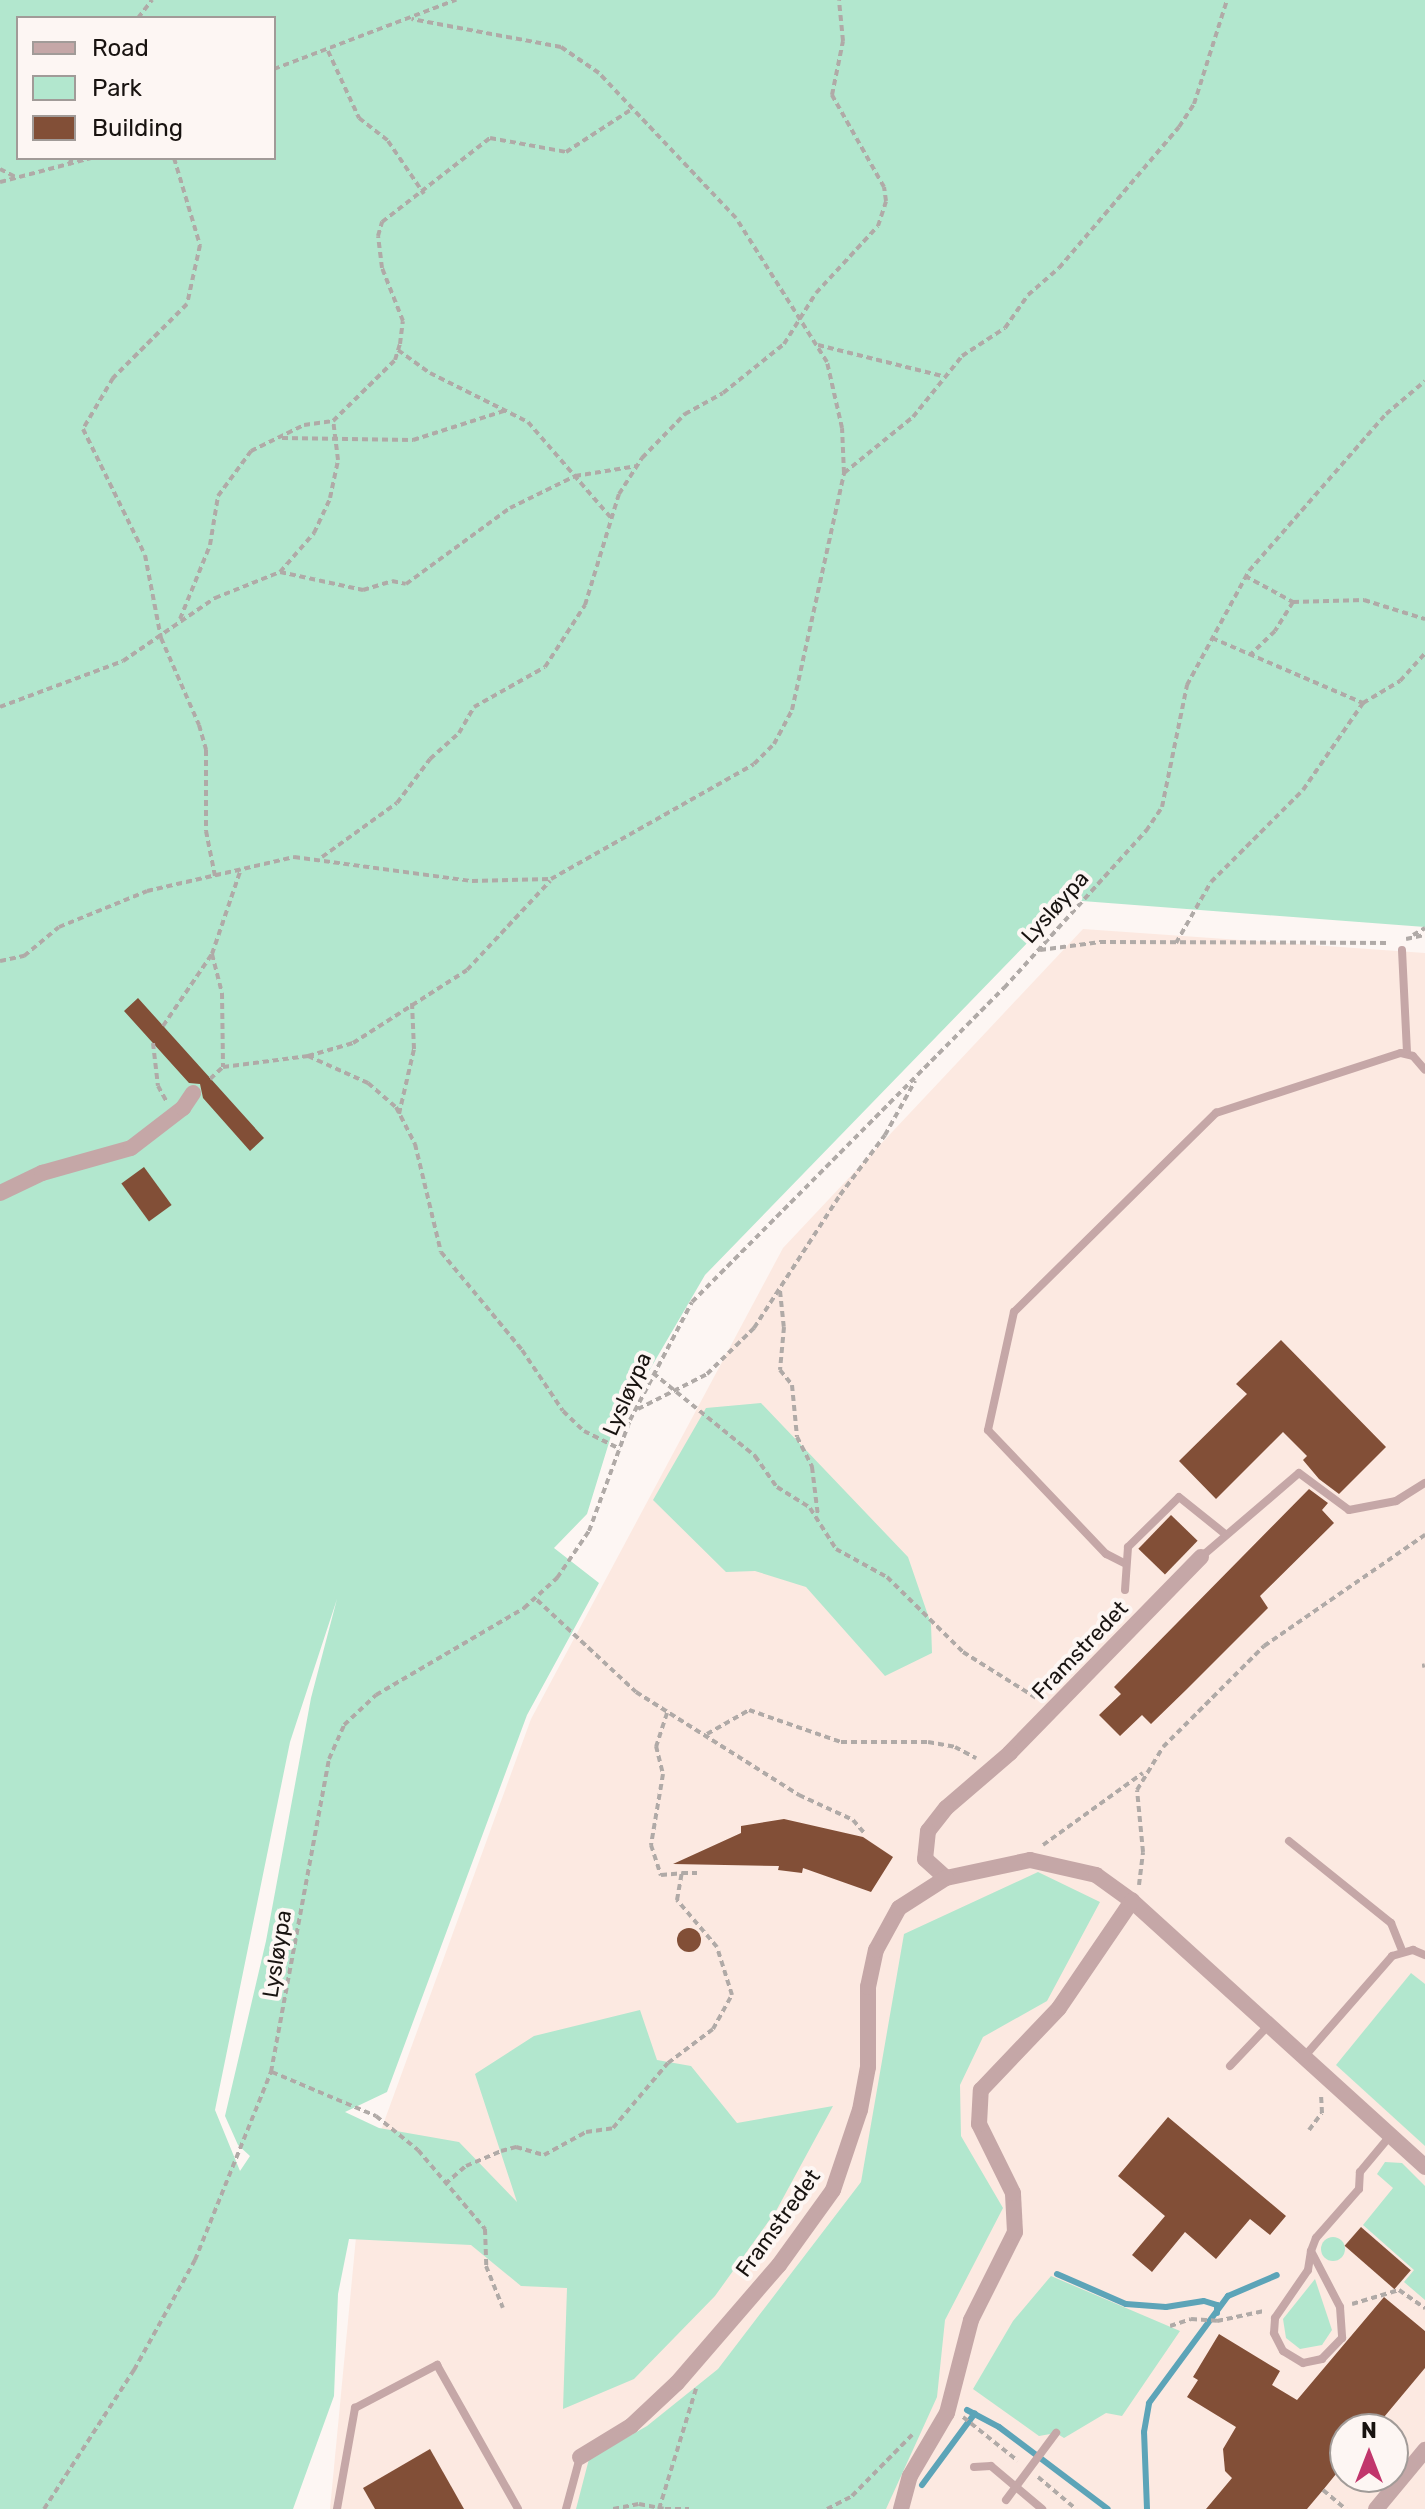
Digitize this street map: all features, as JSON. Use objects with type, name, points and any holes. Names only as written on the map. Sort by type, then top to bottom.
[{"type":"street","points":[[0,1193],[42,1173],[131,1148],[174,1114],[193,1093]]},
{"type":"street","name":"Framstredet","points":[[946,1878],[925,1859],[928,1831],[1053,1710],[1201,1557]]},
{"type":"street","name":"Framstredet","points":[[580,2457],[638,2420],[699,2358],[779,2265],[833,2190],[860,2110],[868,2067],[868,1987],[876,1950],[899,1908],[946,1878],[1016,1862],[1077,1868],[1132,1901],[1267,2027],[1425,2167]]},
{"type":"street","points":[[901,2509],[910,2476],[947,2413],[971,2320],[1015,2232],[1013,2193],[979,2124],[981,2090],[991,2073],[1059,2008],[1132,1901]]},
{"type":"street","points":[[1376,2509],[1425,2450]]},
{"type":"lane","points":[[1402,950],[1407,1054],[1425,1070]]},
{"type":"lane","points":[[1124,1563],[1106,1554],[988,1430],[1014,1312],[1207,1119],[1225,1108],[1407,1054]]},
{"type":"lane","points":[[1201,1557],[1224,1533],[1299,1473],[1349,1510],[1396,1501],[1425,1483]]},
{"type":"lane","points":[[1125,1590],[1124,1563],[1128,1547],[1179,1497],[1224,1533]]},
{"type":"lane","points":[[1289,1841],[1391,1923],[1402,1950]]},
{"type":"lane","points":[[1303,2058],[1381,1966],[1402,1950],[1425,1955]]},
{"type":"lane","points":[[1230,2066],[1267,2027]]},
{"type":"lane","points":[[1311,2251],[1340,2307],[1342,2338],[1322,2359],[1303,2363],[1283,2351],[1274,2333],[1282,2308],[1308,2270],[1311,2251],[1359,2189],[1360,2172],[1391,2135]]},
{"type":"lane","points":[[337,2509],[355,2408],[437,2365],[518,2509]]},
{"type":"lane","points":[[1006,2500],[1036,2455],[1056,2433]]},
{"type":"lane","points":[[566,2509],[580,2457]]},
{"type":"lane","points":[[974,2467],[991,2466],[1042,2509]]},
{"type":"path","points":[[140,16],[152,0]]},
{"type":"path","points":[[276,68],[456,0]]},
{"type":"path","points":[[322,857],[397,803],[430,759],[459,733],[474,707],[545,667],[585,605],[619,494],[637,466],[685,414],[762,365],[802,322],[816,293],[878,226],[886,201],[884,187],[832,95],[843,41],[839,0]]},
{"type":"path","points":[[844,473],[913,417],[942,376],[962,356],[1005,328],[1028,295],[1059,268],[1179,127],[1194,104],[1227,0]]},
{"type":"path","points":[[210,1079],[223,1067],[308,1056],[353,1043],[467,970],[551,879],[606,843],[735,777],[774,744],[804,668],[844,473],[842,428],[827,362],[816,344],[736,218],[599,73],[561,47],[412,19]]},
{"type":"path","points":[[328,51],[359,118],[388,141],[424,194]]},
{"type":"path","points":[[180,619],[210,545],[218,496],[251,451],[304,425],[333,421],[395,360],[403,321],[387,287],[378,236],[382,222],[424,194],[490,138],[566,152],[633,109]]},
{"type":"path","points":[[69,165],[71,160]]},
{"type":"path","points":[[0,182],[85,160]]},
{"type":"path","points":[[175,160],[200,245],[187,304],[113,378],[83,429],[145,555],[161,638],[206,750],[206,831],[215,876]]},
{"type":"path","points":[[0,169],[17,177]]},
{"type":"path","points":[[816,344],[942,376]]},
{"type":"path","points":[[398,350],[430,373],[528,422],[612,519]]},
{"type":"path","name":"Lysløypa","points":[[44,2509],[134,2370],[195,2260],[271,2072],[329,1759],[344,1725],[393,1683],[536,1600],[589,1531],[636,1410],[692,1302],[715,1275],[917,1077],[1128,853],[1162,807],[1187,685],[1245,576],[1386,414],[1425,381]]},
{"type":"path","points":[[278,438],[413,440],[507,410]]},
{"type":"path","points":[[0,707],[123,661],[161,638],[180,619],[239,587],[280,572],[314,533],[330,498],[338,460],[333,421]]},
{"type":"path","points":[[280,572],[363,590],[392,581],[406,584],[488,520],[575,476],[637,466]]},
{"type":"path","points":[[1245,576],[1293,602],[1364,600],[1425,619]]},
{"type":"path","points":[[1250,655],[1275,631],[1293,602]]},
{"type":"path","points":[[1212,637],[1363,703]]},
{"type":"path","points":[[1176,943],[1211,882],[1303,790],[1363,703],[1400,681],[1425,653]]},
{"type":"path","points":[[0,961],[24,956],[59,927],[147,891],[294,857],[322,857],[472,881],[551,879]]},
{"type":"path","points":[[163,1026],[212,954],[241,869]]},
{"type":"path","points":[[1037,950],[1100,942],[1399,943],[1425,928]]},
{"type":"path","points":[[1409,937],[1425,935]]},
{"type":"path","points":[[212,954],[222,993],[223,1067]]},
{"type":"path","points":[[399,1114],[412,1063],[412,1003]]},
{"type":"path","points":[[153,1043],[158,1086],[174,1114]]},
{"type":"path","points":[[308,1056],[368,1083],[399,1114],[415,1144],[441,1252],[522,1350],[563,1411],[584,1431],[620,1449]]},
{"type":"path","points":[[636,1410],[720,1365],[771,1308],[779,1289],[885,1135],[917,1077]]},
{"type":"path","points":[[779,1289],[784,1327],[780,1370],[792,1385],[797,1437],[812,1467],[818,1519]]},
{"type":"path","points":[[653,1373],[755,1456],[777,1487],[801,1501],[818,1519],[844,1556],[887,1577],[963,1652],[1053,1710]]},
{"type":"path","points":[[1132,1901],[1142,1880],[1136,1797],[1145,1772],[1163,1747],[1264,1646],[1425,1535]]},
{"type":"path","points":[[536,1600],[636,1692],[707,1734],[799,1795],[853,1820],[865,1834]]},
{"type":"path","points":[[707,1734],[749,1710],[841,1742],[908,1741],[955,1747],[992,1768]]},
{"type":"path","points":[[667,1713],[656,1746],[663,1774],[651,1845],[661,1875],[697,1873]]},
{"type":"path","points":[[1016,1862],[1145,1772]]},
{"type":"path","points":[[445,2184],[466,2166],[501,2151],[516,2147],[544,2155],[586,2132],[613,2128],[668,2063],[713,2029],[732,1995],[717,1947],[677,1900],[682,1873]]},
{"type":"path","points":[[271,2072],[386,2121],[485,2229],[486,2266],[503,2308]]},
{"type":"path","points":[[1309,2130],[1322,2113]]},
{"type":"path","points":[[1340,2307],[1399,2290],[1425,2308]]},
{"type":"path","points":[[1170,2326],[1206,2318],[1217,2321],[1282,2308]]},
{"type":"path","points":[[662,2509],[696,2391],[699,2358]]},
{"type":"path","points":[[947,2413],[964,2418],[975,2426]]},
{"type":"path","points":[[827,2509],[852,2496],[918,2429]]},
{"type":"path","points":[[1323,2490],[1346,2509]]},
{"type":"path","points":[[613,2509],[639,2504],[662,2509],[689,2509]]},
{"type":"shaded area","points":[[1083,929],[1425,953],[1425,2509],[330,2509],[361,2185],[531,1719],[783,1248]]},
{"type":"green space","points":[[0,0],[1425,0],[1425,927],[1069,900],[705,1275],[611,1436],[587,1514],[554,1548],[599,1583],[527,1715],[387,2092],[345,2112],[379,2128],[459,2142],[517,2202],[475,2074],[534,2036],[640,2010],[657,2060],[691,2066],[737,2123],[833,2106],[776,2211],[715,2296],[634,2379],[563,2409],[567,2288],[521,2286],[471,2245],[349,2239],[338,2294],[334,2396],[293,2509],[0,2509]],"holes":[[[337,1599],[311,1698],[266,1941],[225,2116],[238,2145],[250,2156],[240,2171],[215,2110],[290,1742]]]},
{"type":"green space","points":[[761,1403],[908,1557],[931,1624],[932,1653],[885,1676],[806,1587],[755,1571],[726,1572],[653,1500],[706,1408]]},
{"type":"green space","points":[[1038,1872],[1100,1902],[1047,2001],[983,2037],[960,2085],[961,2136],[1003,2208],[945,2320],[937,2397],[886,2509],[576,2509],[589,2459],[647,2426],[718,2369],[861,2182],[904,1934]]},
{"type":"green space","points":[[1411,1973],[1425,1984],[1425,2146],[1336,2065]]},
{"type":"green space","points":[[1385,2162],[1402,2163],[1425,2186],[1425,2300],[1404,2282],[1414,2270],[1363,2225],[1393,2188],[1377,2174]]},
{"type":"green space","points":[[1333,2237],[1342,2240],[1345,2249],[1342,2258],[1333,2261],[1324,2258],[1321,2249],[1324,2240]]},
{"type":"green space","points":[[1051,2276],[1180,2331],[1122,2416],[1106,2413],[1064,2438],[1056,2433],[1039,2436],[973,2389],[1013,2321]]},
{"type":"green space","points":[[1315,2279],[1332,2330],[1322,2345],[1300,2349],[1286,2338],[1283,2319]]},
{"type":"building","points":[[138,998],[264,1138],[250,1151],[203,1098],[200,1084],[189,1083],[124,1011]]},
{"type":"building","points":[[144,1167],[172,1205],[149,1221],[121,1183]]},
{"type":"building","points":[[1281,1340],[1386,1447],[1339,1494],[1319,1479],[1303,1460],[1307,1456],[1283,1432],[1216,1499],[1179,1461],[1247,1394],[1236,1384]]},
{"type":"building","points":[[1309,1489],[1328,1503],[1322,1510],[1334,1523],[1260,1596],[1268,1608],[1187,1689],[1151,1724],[1142,1715],[1120,1736],[1099,1715],[1121,1694],[1114,1687]]},
{"type":"building","points":[[1171,1515],[1198,1541],[1165,1575],[1138,1549]]},
{"type":"building","points":[[784,1819],[863,1837],[893,1857],[871,1892],[803,1868],[802,1873],[778,1870],[779,1866],[673,1864],[741,1833],[741,1826]]},
{"type":"building","points":[[689,1928],[698,1931],[701,1940],[698,1949],[689,1952],[680,1949],[677,1940],[680,1931]]},
{"type":"building","points":[[1168,2117],[1286,2216],[1270,2235],[1250,2219],[1216,2259],[1185,2232],[1152,2272],[1132,2255],[1165,2216],[1118,2176]]},
{"type":"building","points":[[1361,2227],[1411,2270],[1394,2289],[1345,2246]]},
{"type":"building","points":[[1384,2297],[1425,2331],[1425,2368],[1387,2413],[1329,2413],[1329,2483],[1307,2509],[1206,2509],[1232,2478],[1225,2471],[1223,2449],[1236,2427],[1187,2397],[1198,2380],[1193,2377],[1219,2334],[1280,2371],[1272,2385],[1297,2400]]},
{"type":"building","points":[[430,2449],[464,2509],[375,2509],[363,2488]]},
{"type":"waterway","points":[[1057,2274],[1126,2304],[1166,2307],[1204,2301],[1217,2305],[1217,2313]]},
{"type":"waterway","points":[[1147,2509],[1144,2432],[1149,2403],[1228,2296],[1277,2275]]},
{"type":"waterway","points":[[967,2410],[999,2427],[1108,2509]]},
{"type":"waterway","points":[[922,2485],[975,2413]]}]
